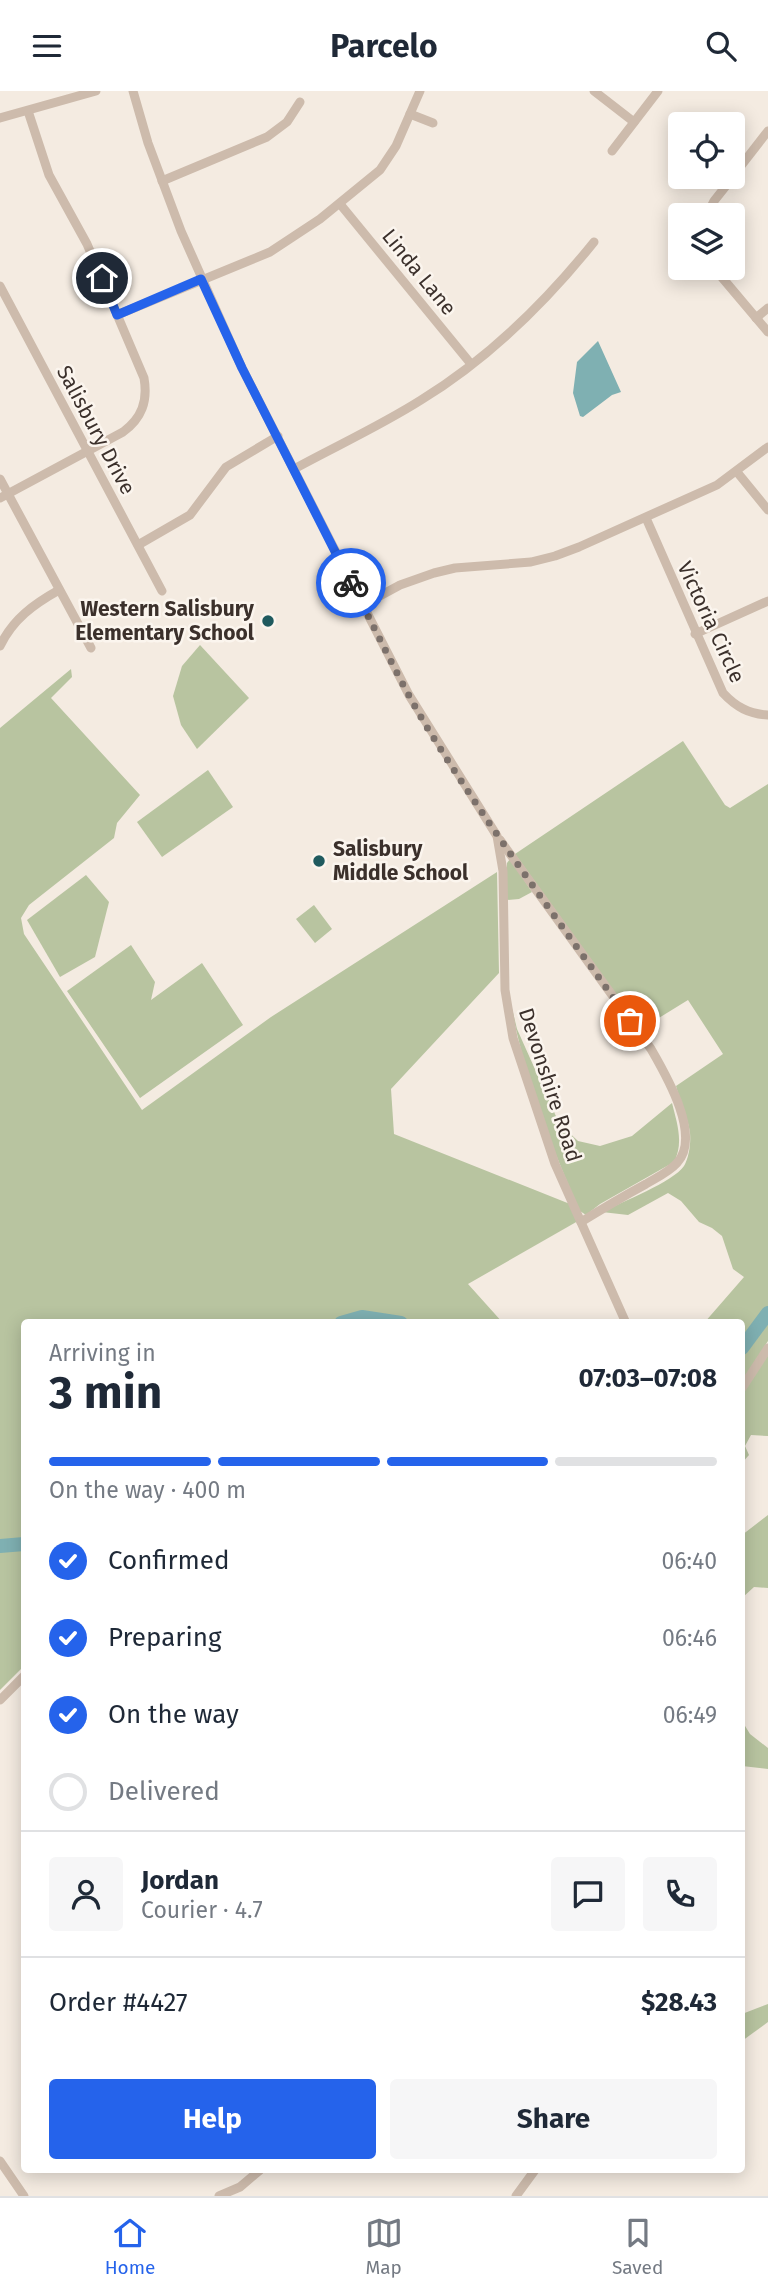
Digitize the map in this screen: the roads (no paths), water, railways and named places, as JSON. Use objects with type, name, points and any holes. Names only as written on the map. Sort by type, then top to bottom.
[{"type":"street","points":[[0,118],[96,91]]},
{"type":"street","name":"Devonshire Road","points":[[132,91],[162,181],[201,279],[242,368],[424,721],[497,836],[503,871],[505,991],[509,1022],[555,1164],[624,1319]]},
{"type":"street","points":[[117,315],[270,252],[304,231],[340,204],[385,164],[420,91]]},
{"type":"street","points":[[594,91],[634,122]]},
{"type":"street","points":[[612,151],[658,91]]},
{"type":"street","points":[[162,181],[267,137],[287,122],[300,101]]},
{"type":"street","points":[[4,496],[131,426],[141,413],[146,387],[87,244],[49,175],[28,110]]},
{"type":"street","points":[[410,114],[433,123]]},
{"type":"street","points":[[745,161],[768,131]]},
{"type":"street","points":[[713,203],[724,189]]},
{"type":"street","name":"Linda Lane","points":[[340,204],[471,363]]},
{"type":"street","points":[[294,469],[409,407],[471,363],[530,314],[594,242]]},
{"type":"street","points":[[724,280],[768,332]]},
{"type":"street","name":"Salisbury Drive","points":[[0,286],[162,591]]},
{"type":"street","points":[[756,318],[768,308]]},
{"type":"street","points":[[138,545],[190,515],[226,467],[278,436]]},
{"type":"street","points":[[363,605],[400,585],[434,573],[555,557],[703,492],[737,472],[768,447]]},
{"type":"street","points":[[737,472],[768,510]]},
{"type":"street","points":[[0,479],[4,496],[91,648]]},
{"type":"street","name":"Victoria Circle","points":[[646,518],[723,693],[739,708],[768,715]]},
{"type":"street","points":[[0,646],[10,628],[30,607],[59,590]]},
{"type":"street","points":[[695,634],[768,601]]},
{"type":"street","points":[[497,836],[650,1049],[671,1086],[686,1134],[682,1156],[670,1170],[581,1222]]},
{"type":"street","points":[[745,1383],[768,1348]]},
{"type":"street","points":[[0,1700],[21,1679]]},
{"type":"street","points":[[0,2161],[24,2196]]},
{"type":"street","points":[[219,2196],[240,2187],[256,2173]]},
{"type":"street","points":[[516,2196],[534,2173]]},
{"type":"water","points":[[598,341],[621,392],[612,395],[583,417],[580,416],[573,393],[577,362]]},
{"type":"waterway","points":[[745,1344],[768,1313]]},
{"type":"waterway","points":[[355,1319],[375,1319]]},
{"type":"waterway","points":[[0,1546],[21,1544]]},
{"type":"place","name":"Western Salisbury Elementary School","points":[[268,621]]},
{"type":"place","name":"Salisbury Middle School","points":[[319,861]]}]
